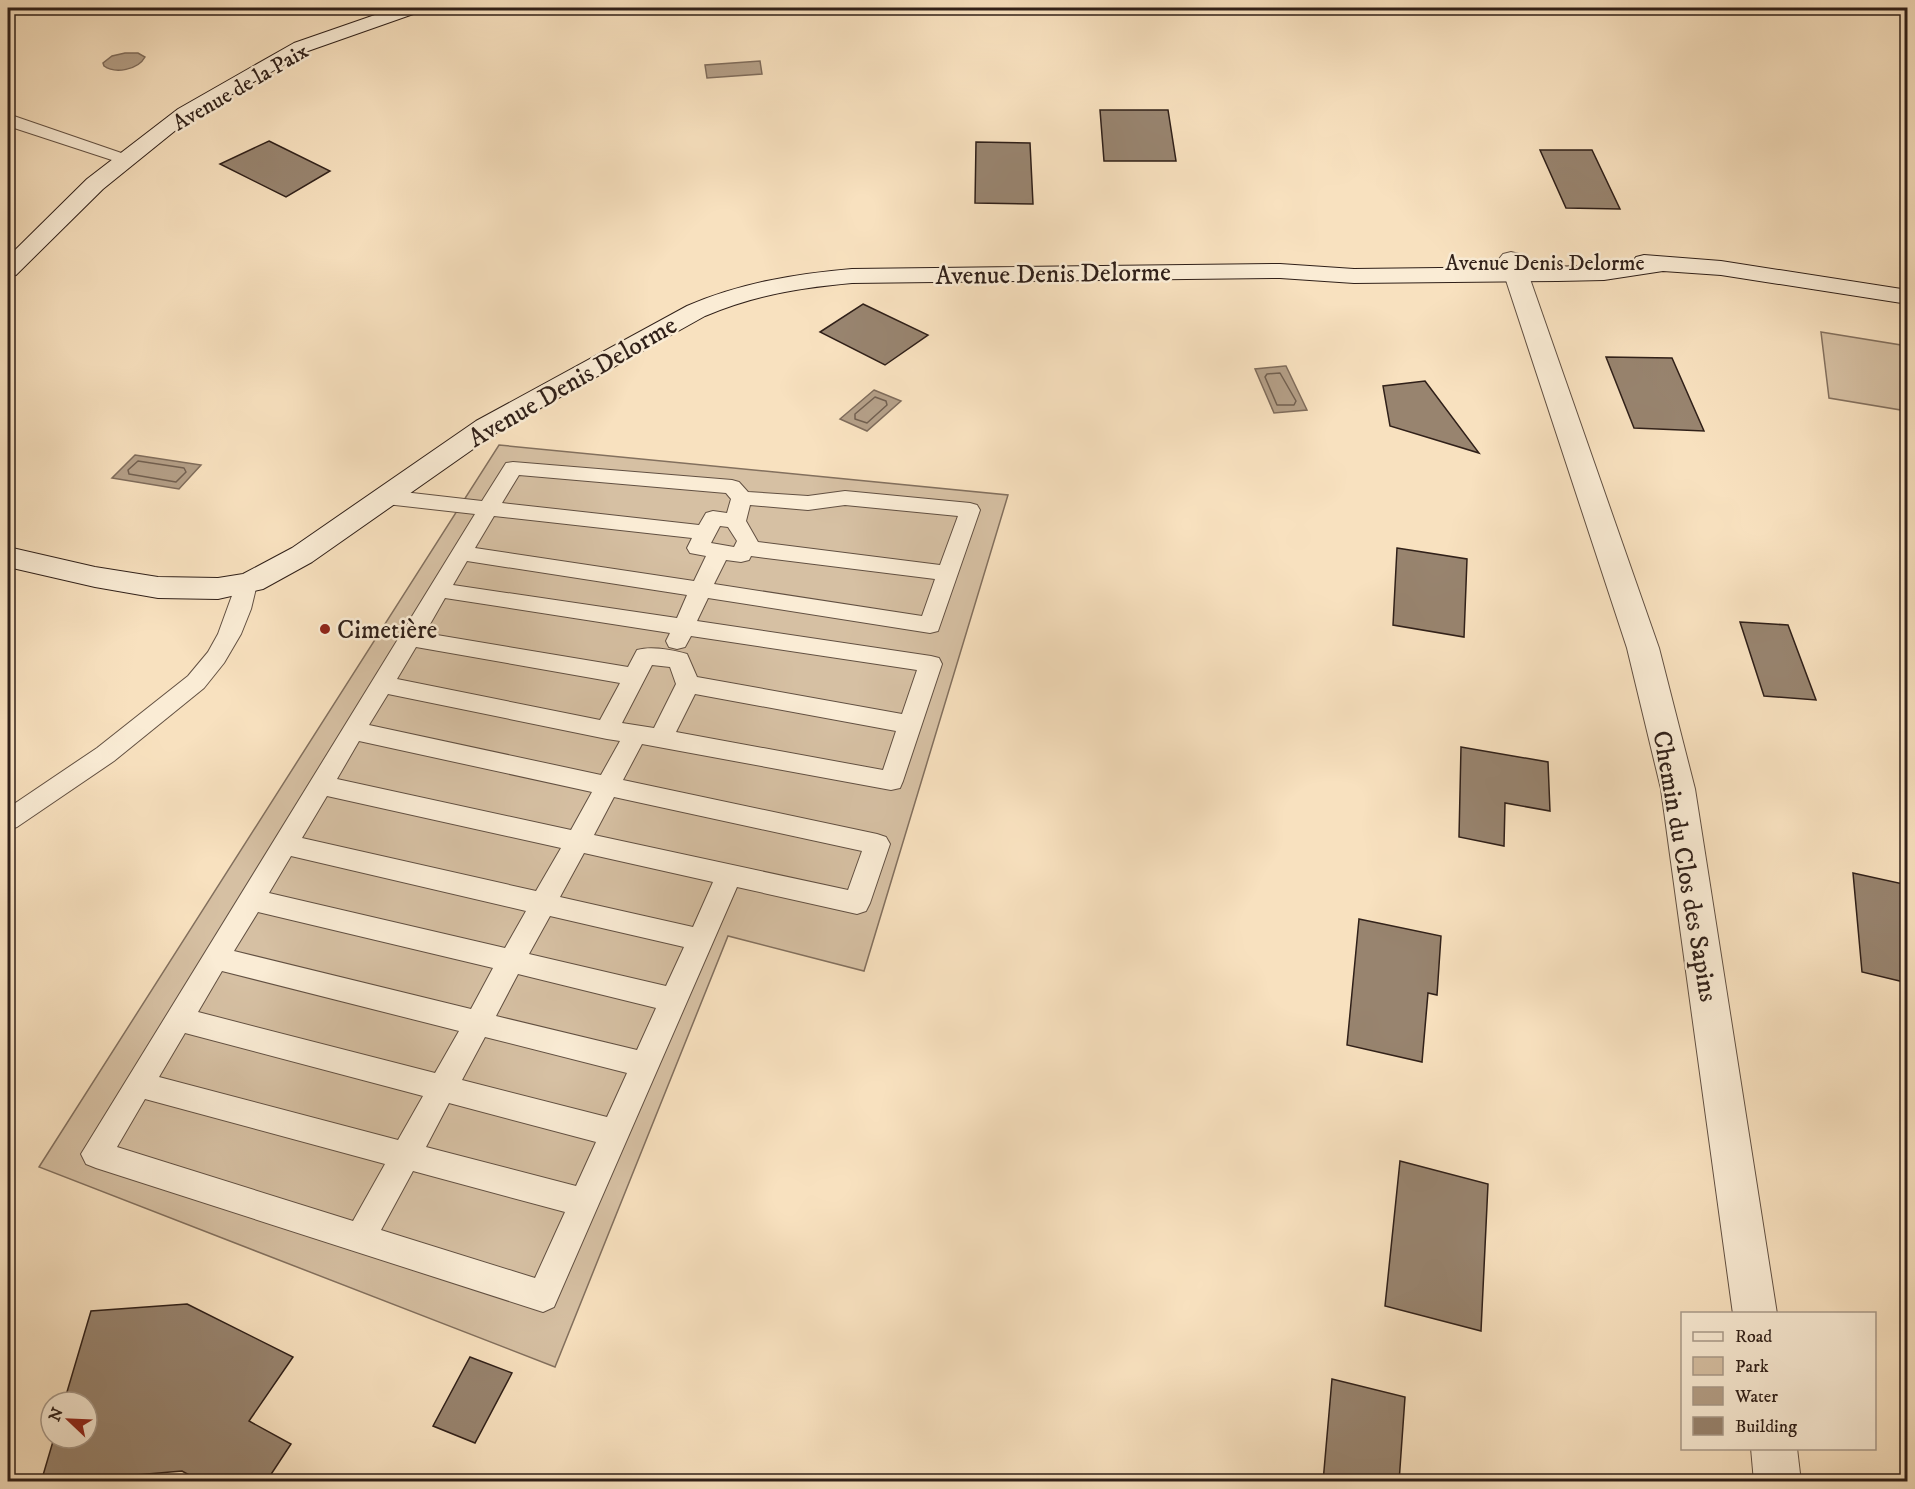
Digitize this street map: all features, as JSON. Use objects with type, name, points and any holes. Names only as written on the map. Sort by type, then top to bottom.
[{"type":"street","name":"Avenue de la Paix","points":[[8,270],[95,184],[185,113],[301,48],[412,8]]},
{"type":"street","name":"Avenue Denis Delorme","points":[[8,557],[175,590],[208,590],[246,584],[276,571],[302,555],[486,427],[648,336],[729,297],[795,281],[852,276],[1280,270],[1354,276],[1513,267],[1604,273],[1666,263],[1721,268],[1908,297]]},
{"type":"street","name":"Chemin du Clos des Sapins","points":[[1513,267],[1643,648],[1678,789],[1755,1312]]},
{"type":"street","points":[[1774,1450],[1778,1482]]},
{"type":"lane","points":[[8,119],[10,122],[127,160]]},
{"type":"lane","points":[[462,553],[930,625],[970,510],[844,498],[738,509],[713,518],[698,548],[741,555],[748,541],[738,509],[732,487],[513,468],[96,1154],[543,1296],[729,875]]},
{"type":"lane","points":[[386,497],[706,534]]},
{"type":"lane","points":[[745,548],[948,573]]},
{"type":"lane","points":[[669,659],[719,551]]},
{"type":"lane","points":[[8,820],[76,776],[145,724],[200,678],[232,629],[243,603],[246,584]]},
{"type":"lane","points":[[382,684],[607,730],[891,782],[931,664],[439,590]]},
{"type":"lane","points":[[410,638],[634,677]]},
{"type":"lane","points":[[607,730],[645,656],[679,660],[688,684]]},
{"type":"lane","points":[[688,684],[911,725]]},
{"type":"lane","points":[[360,1238],[608,786],[688,684]]},
{"type":"lane","points":[[320,785],[857,903],[877,844],[354,731]]},
{"type":"lane","points":[[284,844],[700,940]]},
{"type":"lane","points":[[250,899],[674,1000]]},
{"type":"lane","points":[[216,958],[645,1065]]},
{"type":"lane","points":[[179,1019],[615,1133]]},
{"type":"lane","points":[[138,1084],[584,1203]]},
{"type":"green space","points":[[1821,332],[1907,346],[1907,411],[1829,398]]},
{"type":"green space","points":[[499,445],[1008,495],[864,971],[728,936],[555,1367],[39,1167]]},
{"type":"water","points":[[138,53],[145,57],[132,68],[114,70],[104,66],[103,63],[112,56]]},
{"type":"water","points":[[760,61],[762,74],[707,78],[705,65]]},
{"type":"water","points":[[1286,366],[1307,410],[1274,413],[1255,369]]},
{"type":"water","points":[[874,390],[901,401],[867,431],[840,419]]},
{"type":"water","points":[[135,455],[201,465],[179,489],[112,478]]},
{"type":"building","points":[[1100,110],[1168,110],[1176,161],[1104,161]]},
{"type":"building","points":[[269,141],[330,171],[286,197],[220,164]]},
{"type":"building","points":[[976,142],[1030,143],[1033,204],[975,203]]},
{"type":"building","points":[[1540,150],[1592,150],[1620,209],[1566,208]]},
{"type":"building","points":[[863,304],[928,335],[885,365],[820,332]]},
{"type":"building","points":[[1606,357],[1672,358],[1704,431],[1634,428]]},
{"type":"building","points":[[1425,381],[1479,453],[1390,426],[1383,386]]},
{"type":"building","points":[[1397,548],[1467,559],[1464,637],[1393,625]]},
{"type":"building","points":[[1740,622],[1788,625],[1816,700],[1764,696]]},
{"type":"building","points":[[1461,747],[1548,762],[1550,811],[1505,803],[1504,846],[1459,837]]},
{"type":"building","points":[[1853,873],[1908,885],[1908,983],[1862,972]]},
{"type":"building","points":[[1359,919],[1441,936],[1437,995],[1428,993],[1422,1062],[1347,1045]]},
{"type":"building","points":[[1400,1161],[1488,1184],[1481,1331],[1385,1306]]},
{"type":"building","points":[[187,1304],[293,1357],[249,1421],[291,1444],[266,1482],[202,1482],[182,1471],[89,1479],[88,1482],[41,1482],[50,1450],[99,1450],[99,1390],[68,1390],[91,1311]]},
{"type":"building","points":[[470,1357],[512,1373],[475,1443],[433,1426]]},
{"type":"building","points":[[1332,1379],[1405,1397],[1399,1482],[1323,1482]]},
{"type":"place","name":"Cimetière","points":[[325,629]]}]
